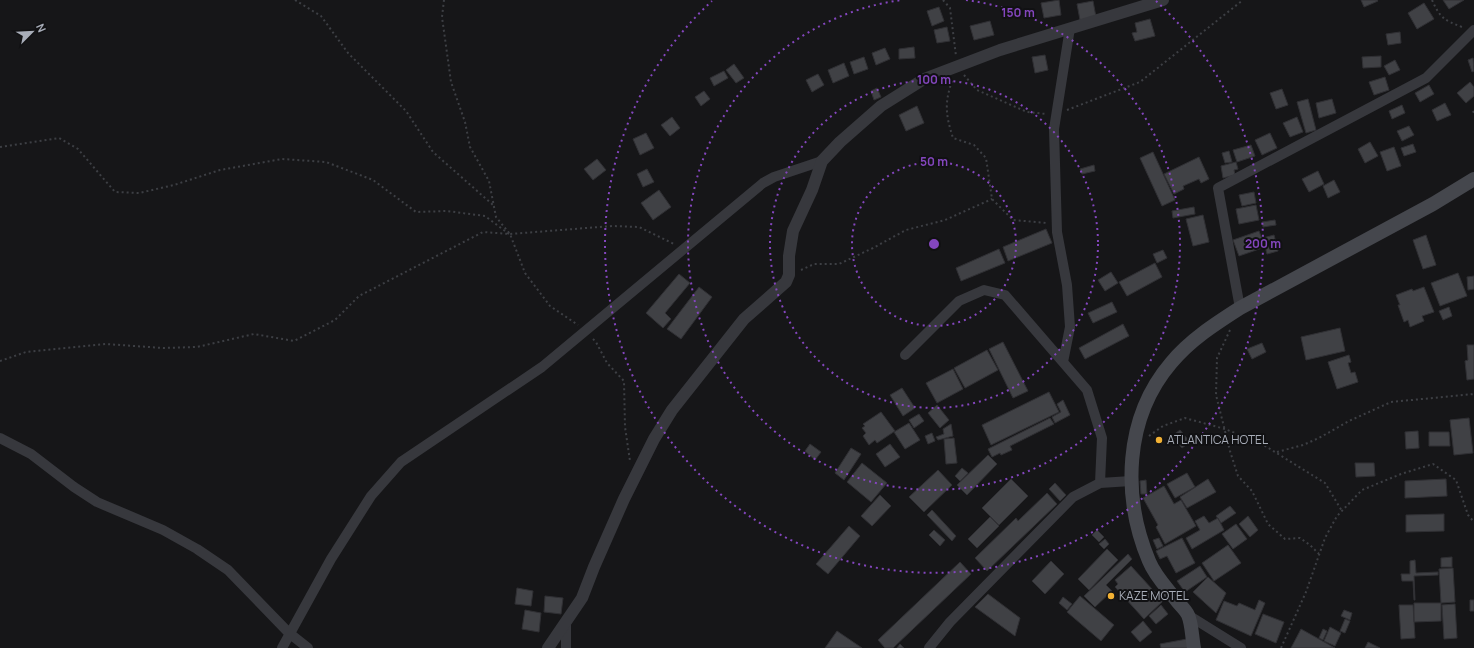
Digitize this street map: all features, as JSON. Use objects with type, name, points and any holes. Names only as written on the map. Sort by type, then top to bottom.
[{"type":"main road","points":[[1194,648],[1188,615],[1161,581],[1150,563],[1141,540],[1134,507],[1131,481],[1133,447],[1142,412],[1155,385],[1170,363],[1187,346],[1210,327],[1240,308],[1433,204],[1474,179]]},
{"type":"street","points":[[548,648],[582,598],[594,567],[633,481],[654,439],[672,410],[744,319],[786,282],[789,275],[789,256],[793,231],[812,190],[822,161],[840,142],[881,106],[924,79],[1000,50],[1164,0]]},
{"type":"street","points":[[1063,362],[1070,327],[1067,285],[1057,232],[1054,129],[1070,28]]},
{"type":"street","points":[[1240,308],[1218,188],[1426,78],[1473,30]]},
{"type":"street","points":[[282,648],[331,559],[371,496],[401,462],[542,367],[763,183],[774,177],[822,161]]},
{"type":"street","points":[[905,355],[959,301],[984,290],[1005,295],[1087,390],[1102,438],[1100,483]]},
{"type":"street","points":[[0,438],[31,454],[74,487],[98,502],[162,530],[197,549],[228,570],[289,633],[308,648]]},
{"type":"street","points":[[929,648],[950,622],[1073,497],[1100,483],[1131,481]]},
{"type":"street","points":[[1188,615],[1241,648]]},
{"type":"street","points":[[566,622],[566,648]]},
{"type":"path","points":[[295,0],[321,16],[348,53],[406,111],[433,152],[494,206]]},
{"type":"path","points":[[444,0],[442,17],[451,82],[465,122],[470,147],[489,181],[496,217],[510,234],[525,273],[550,306],[585,331],[596,342],[607,364],[624,381],[625,427],[633,481]]},
{"type":"path","points":[[943,0],[950,8],[957,66],[946,96],[947,118],[953,138],[974,145],[986,158],[992,199],[1013,220],[1057,223]]},
{"type":"path","points":[[957,66],[977,90],[1027,112],[1056,115],[1140,82],[1243,0]]},
{"type":"path","points":[[1432,0],[1436,10],[1445,21],[1473,30]]},
{"type":"path","points":[[0,147],[59,138],[78,149],[115,192],[139,193],[174,185],[220,170],[282,159],[326,162],[373,180],[416,212],[447,211],[485,216],[510,234]]},
{"type":"path","points":[[789,275],[814,264],[839,264],[906,230],[945,220],[992,199]]},
{"type":"path","points":[[0,361],[26,352],[99,345],[163,348],[197,347],[254,334],[294,340],[335,320],[359,296],[483,232],[510,234],[612,226],[639,227],[684,249]]},
{"type":"path","points":[[1230,330],[1217,358],[1216,395],[1238,476],[1252,491],[1268,524],[1286,539],[1300,538],[1319,554]]},
{"type":"path","points":[[1276,453],[1303,445],[1319,438],[1349,421],[1391,402],[1474,394]]},
{"type":"path","points":[[1133,447],[1163,426],[1185,418],[1225,429],[1262,444],[1325,483],[1342,512]]},
{"type":"path","points":[[1281,648],[1306,592],[1325,538],[1337,516],[1362,490],[1401,474],[1433,464],[1456,480],[1468,515],[1474,522]]},
{"type":"building","points":[[1059,0],[1061,15],[1044,18],[1041,3]]},
{"type":"building","points":[[1361,0],[1377,0],[1378,1],[1364,7]]},
{"type":"building","points":[[1443,0],[1464,0],[1449,9]]},
{"type":"building","points":[[1093,1],[1096,17],[1080,20],[1077,4]]},
{"type":"building","points":[[1424,3],[1434,19],[1417,29],[1408,13]]},
{"type":"building","points":[[939,7],[944,21],[932,26],[927,11]]},
{"type":"building","points":[[1150,19],[1155,36],[1135,41],[1132,33],[1137,32],[1135,23]]},
{"type":"building","points":[[990,21],[994,35],[974,40],[970,26]]},
{"type":"building","points":[[947,27],[950,41],[937,43],[934,30]]},
{"type":"building","points":[[1400,32],[1401,43],[1388,45],[1386,34]]},
{"type":"building","points":[[914,47],[915,58],[899,59],[899,49]]},
{"type":"building","points":[[885,48],[890,59],[876,65],[872,53]]},
{"type":"building","points":[[1045,55],[1048,70],[1035,73],[1032,57]]},
{"type":"building","points":[[1381,56],[1381,67],[1363,68],[1362,57]]},
{"type":"building","points":[[864,57],[868,69],[854,74],[850,62]]},
{"type":"building","points":[[1473,58],[1474,71],[1472,72],[1468,60]]},
{"type":"building","points":[[1395,60],[1400,70],[1389,75],[1384,66]]},
{"type":"building","points":[[844,63],[849,76],[833,83],[828,70]]},
{"type":"building","points":[[734,64],[744,78],[736,83],[726,70]]},
{"type":"building","points":[[724,71],[728,78],[714,86],[710,78]]},
{"type":"building","points":[[818,74],[824,85],[812,92],[806,80]]},
{"type":"building","points":[[1385,77],[1389,90],[1374,95],[1369,82]]},
{"type":"building","points":[[1470,82],[1474,87],[1474,96],[1466,103],[1457,93]]},
{"type":"building","points":[[1429,85],[1434,94],[1420,102],[1415,93]]},
{"type":"building","points":[[877,88],[881,97],[874,100],[871,91]]},
{"type":"building","points":[[1282,89],[1288,105],[1276,109],[1270,93]]},
{"type":"building","points":[[704,91],[710,99],[701,106],[695,97]]},
{"type":"building","points":[[1308,99],[1316,130],[1306,133],[1297,102]]},
{"type":"building","points":[[1332,99],[1336,113],[1319,118],[1316,103]]},
{"type":"building","points":[[1445,103],[1451,115],[1437,121],[1432,110]]},
{"type":"building","points":[[1402,105],[1405,113],[1392,119],[1389,111]]},
{"type":"building","points":[[917,106],[924,123],[906,131],[899,115]]},
{"type":"building","points":[[672,117],[680,128],[670,136],[661,125]]},
{"type":"building","points":[[1297,117],[1303,132],[1290,137],[1283,123]]},
{"type":"building","points":[[1409,126],[1414,135],[1402,141],[1397,131]]},
{"type":"building","points":[[646,133],[654,148],[640,155],[633,139]]},
{"type":"building","points":[[1270,133],[1277,148],[1262,155],[1255,140]]},
{"type":"building","points":[[1370,142],[1378,156],[1365,163],[1358,149]]},
{"type":"building","points":[[1413,144],[1416,152],[1404,156],[1401,148]]},
{"type":"building","points":[[1251,145],[1255,156],[1237,162],[1233,150]]},
{"type":"building","points":[[1394,147],[1401,166],[1387,171],[1380,152]]},
{"type":"building","points":[[1229,151],[1232,162],[1225,163],[1222,153]]},
{"type":"building","points":[[1153,152],[1175,200],[1162,206],[1140,158]]},
{"type":"building","points":[[1199,157],[1209,179],[1201,183],[1199,179],[1183,186],[1184,189],[1174,194],[1164,174]]},
{"type":"building","points":[[597,159],[606,170],[593,180],[584,169]]},
{"type":"building","points":[[1236,162],[1238,169],[1234,170],[1235,175],[1223,178],[1221,166]]},
{"type":"building","points":[[1094,165],[1095,171],[1082,174],[1080,169]]},
{"type":"building","points":[[647,169],[654,182],[643,187],[637,174]]},
{"type":"building","points":[[1318,171],[1324,184],[1309,192],[1302,179]]},
{"type":"building","points":[[1334,180],[1340,192],[1328,198],[1323,186]]},
{"type":"building","points":[[659,190],[671,207],[653,220],[641,203]]},
{"type":"building","points":[[1254,192],[1256,203],[1242,206],[1239,195]]},
{"type":"building","points":[[1256,205],[1259,220],[1239,224],[1236,209]]},
{"type":"building","points":[[1194,207],[1195,214],[1173,218],[1172,211]]},
{"type":"building","points":[[1203,215],[1209,242],[1193,246],[1186,219]]},
{"type":"building","points":[[1275,220],[1276,225],[1263,227],[1262,222]]},
{"type":"building","points":[[1046,229],[1052,243],[1008,261],[1003,247]]},
{"type":"building","points":[[1259,231],[1265,247],[1239,256],[1233,240]]},
{"type":"building","points":[[1274,235],[1278,251],[1267,254],[1263,238]]},
{"type":"building","points":[[1426,235],[1436,265],[1423,269],[1413,240]]},
{"type":"building","points":[[999,249],[1005,263],[961,281],[956,268]]},
{"type":"building","points":[[1163,250],[1167,258],[1157,263],[1153,254]]},
{"type":"building","points":[[1155,263],[1162,277],[1127,296],[1119,282]]},
{"type":"building","points":[[1111,272],[1118,283],[1105,291],[1098,280]]},
{"type":"building","points":[[1458,273],[1467,296],[1440,306],[1431,283]]},
{"type":"building","points":[[679,274],[690,283],[665,313],[671,319],[663,328],[646,313]]},
{"type":"building","points":[[1474,276],[1474,289],[1468,290],[1467,277]]},
{"type":"building","points":[[699,287],[712,297],[681,339],[667,329]]},
{"type":"building","points":[[1424,287],[1434,312],[1422,316],[1424,321],[1410,327],[1408,320],[1404,322],[1396,295],[1412,289],[1413,291]]},
{"type":"building","points":[[1112,302],[1117,312],[1093,323],[1088,313]]},
{"type":"building","points":[[1449,307],[1452,316],[1443,320],[1439,311]]},
{"type":"building","points":[[1123,324],[1129,336],[1085,359],[1079,348]]},
{"type":"building","points":[[1340,328],[1345,351],[1306,360],[1301,337]]},
{"type":"building","points":[[1003,342],[1028,391],[1013,398],[989,349]]},
{"type":"building","points":[[1262,343],[1266,352],[1252,359],[1247,349]]},
{"type":"building","points":[[1467,345],[1474,345],[1474,379],[1467,380],[1465,361],[1468,360]]},
{"type":"building","points":[[987,350],[998,370],[965,388],[954,368]]},
{"type":"building","points":[[1349,355],[1351,362],[1348,363],[1351,373],[1355,372],[1358,382],[1337,389],[1328,362]]},
{"type":"building","points":[[953,369],[963,389],[937,403],[926,383]]},
{"type":"building","points":[[902,388],[915,408],[903,416],[890,395]]},
{"type":"building","points":[[1049,392],[1059,412],[991,445],[982,425]]},
{"type":"building","points":[[1063,400],[1070,415],[1055,423],[1052,417],[1061,412],[1057,404]]},
{"type":"building","points":[[937,405],[949,420],[940,428],[928,413]]},
{"type":"building","points":[[881,412],[895,431],[877,443],[875,440],[869,445],[863,436],[866,433],[862,428],[865,426],[863,424]]},
{"type":"building","points":[[919,414],[924,421],[914,428],[909,420]]},
{"type":"building","points":[[1050,418],[1054,424],[1010,446],[1012,450],[992,457],[988,449]]},
{"type":"building","points":[[1469,418],[1473,453],[1454,455],[1450,420]]},
{"type":"building","points":[[909,423],[920,440],[905,449],[894,432]]},
{"type":"building","points":[[951,424],[953,436],[938,440],[936,437],[944,434],[943,429]]},
{"type":"building","points":[[1180,430],[1190,442],[1182,448],[1172,436]]},
{"type":"building","points":[[1418,431],[1419,448],[1406,449],[1405,432]]},
{"type":"building","points":[[1429,432],[1449,432],[1450,446],[1429,446]]},
{"type":"building","points":[[932,433],[935,441],[928,444],[925,436]]},
{"type":"building","points":[[954,438],[957,463],[946,464],[944,439]]},
{"type":"building","points":[[810,444],[821,452],[815,460],[805,451]]},
{"type":"building","points":[[890,444],[900,457],[885,467],[876,454]]},
{"type":"building","points":[[851,448],[861,454],[844,480],[835,473]]},
{"type":"building","points":[[988,455],[997,464],[967,495],[957,485]]},
{"type":"building","points":[[862,463],[887,483],[871,502],[847,482]]},
{"type":"building","points":[[1355,463],[1374,463],[1375,476],[1356,477]]},
{"type":"building","points":[[962,468],[968,473],[960,481],[955,476]]},
{"type":"building","points":[[938,470],[952,485],[924,512],[909,497]]},
{"type":"building","points":[[1187,473],[1195,487],[1175,498],[1167,484]]},
{"type":"building","points":[[1011,479],[1028,496],[999,525],[982,508]]},
{"type":"building","points":[[1208,479],[1216,492],[1187,508],[1180,497]]},
{"type":"building","points":[[1446,479],[1447,496],[1405,498],[1405,481]]},
{"type":"building","points":[[1146,480],[1147,494],[1141,494],[1140,481]]},
{"type":"building","points":[[1055,483],[1066,495],[1060,501],[1049,489]]},
{"type":"building","points":[[1164,486],[1174,504],[1181,500],[1196,526],[1165,544],[1156,527],[1158,525],[1143,498]]},
{"type":"building","points":[[1047,493],[1057,504],[987,571],[975,558],[1016,518],[1018,521]]},
{"type":"building","points":[[880,495],[891,506],[872,526],[861,516]]},
{"type":"building","points":[[1230,506],[1236,513],[1221,523],[1216,516]]},
{"type":"building","points":[[932,510],[956,536],[952,541],[927,515]]},
{"type":"building","points":[[1444,514],[1444,531],[1406,532],[1406,515]]},
{"type":"building","points":[[1204,516],[1209,523],[1218,518],[1224,530],[1192,549],[1186,538],[1200,530],[1195,521]]},
{"type":"building","points":[[1248,516],[1258,530],[1250,537],[1239,524]]},
{"type":"building","points":[[990,517],[999,526],[977,548],[968,539]]},
{"type":"building","points":[[1236,524],[1247,539],[1233,549],[1222,534]]},
{"type":"building","points":[[849,526],[860,536],[828,574],[816,564]]},
{"type":"building","points":[[934,530],[945,540],[940,546],[929,535]]},
{"type":"building","points":[[1097,530],[1104,537],[1099,542],[1092,535]]},
{"type":"building","points":[[1159,538],[1163,546],[1157,549],[1153,540]]},
{"type":"building","points":[[1182,538],[1195,563],[1176,573],[1167,556],[1160,559],[1156,551]]},
{"type":"building","points":[[1105,539],[1109,544],[1104,549],[1099,544]]},
{"type":"building","points":[[1228,545],[1241,563],[1214,581],[1202,563]]},
{"type":"building","points":[[1107,549],[1118,560],[1089,590],[1078,579]]},
{"type":"building","points":[[1128,554],[1132,559],[1106,585],[1112,591],[1095,607],[1084,596]]},
{"type":"building","points":[[1452,557],[1452,567],[1441,567],[1441,558]]},
{"type":"building","points":[[1415,560],[1416,573],[1438,572],[1438,575],[1414,576],[1414,600],[1413,581],[1402,581],[1401,574],[1410,574],[1410,561]]},
{"type":"building","points":[[1051,561],[1064,574],[1045,594],[1032,581]]},
{"type":"building","points":[[960,562],[971,574],[893,648],[885,648],[878,640]]},
{"type":"building","points":[[1131,566],[1163,601],[1144,619],[1115,587],[1118,584],[1115,580]]},
{"type":"building","points":[[1200,566],[1207,577],[1185,592],[1177,581]]},
{"type":"building","points":[[1453,568],[1455,602],[1441,603],[1439,569]]},
{"type":"building","points":[[1208,577],[1226,593],[1216,613],[1193,592]]},
{"type":"building","points":[[517,588],[533,591],[531,606],[515,604]]},
{"type":"building","points":[[988,594],[1020,618],[1015,636],[975,607]]},
{"type":"building","points":[[545,596],[563,598],[561,614],[544,612]]},
{"type":"building","points":[[1080,596],[1114,625],[1101,641],[1067,612]]},
{"type":"building","points":[[1063,597],[1072,604],[1067,610],[1059,603]]},
{"type":"building","points":[[1259,600],[1265,603],[1251,636],[1216,620],[1224,601],[1237,606],[1239,603],[1255,610]]},
{"type":"building","points":[[1470,600],[1474,600],[1474,611],[1470,611]]},
{"type":"building","points":[[1414,603],[1441,603],[1441,621],[1414,622]]},
{"type":"building","points":[[1455,604],[1457,638],[1444,639],[1442,605]]},
{"type":"building","points":[[1161,605],[1168,614],[1156,624],[1149,616]]},
{"type":"building","points":[[1399,605],[1413,605],[1415,638],[1401,639]]},
{"type":"building","points":[[525,610],[541,613],[539,632],[522,629]]},
{"type":"building","points":[[1344,610],[1352,613],[1350,620],[1341,616]]},
{"type":"building","points":[[1263,614],[1284,622],[1276,643],[1255,634]]},
{"type":"building","points":[[1345,619],[1350,621],[1345,633],[1340,631]]},
{"type":"building","points":[[1143,621],[1152,632],[1140,642],[1131,632]]},
{"type":"building","points":[[1330,627],[1341,633],[1335,646],[1324,641]]},
{"type":"building","points":[[1301,629],[1335,648],[1291,648]]},
{"type":"building","points":[[1323,629],[1327,631],[1323,640],[1319,638]]},
{"type":"building","points":[[837,631],[862,648],[825,648]]},
{"type":"building","points":[[1187,639],[1188,648],[1161,648],[1160,644]]},
{"type":"building","points":[[1368,642],[1380,648],[1365,648]]},
{"type":"building","points":[[900,644],[904,648],[897,648]]},
{"type":"place","name":"ATLANTICA HOTEL","points":[[1159,440]]},
{"type":"place","name":"KAZE MOTEL","points":[[1111,596]]}]
